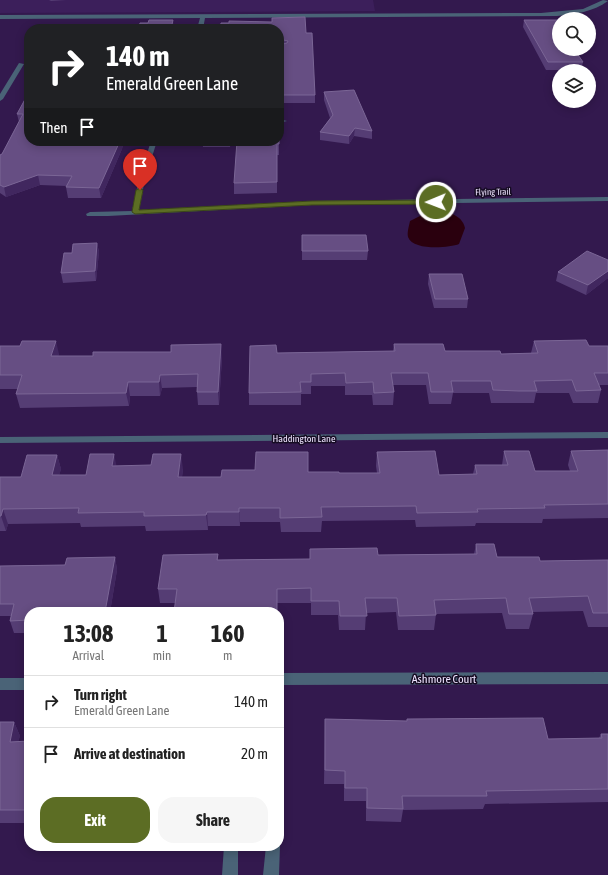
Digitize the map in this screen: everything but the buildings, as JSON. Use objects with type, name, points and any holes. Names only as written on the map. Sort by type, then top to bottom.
[{"type":"street","points":[[0,17],[541,14],[574,12],[600,4],[606,0]]},
{"type":"street","points":[[600,4],[608,7]]},
{"type":"street","points":[[201,24],[203,16]]},
{"type":"street","points":[[0,99],[21,64]]},
{"type":"street","points":[[135,212],[142,179],[152,146]]},
{"type":"street","name":"Flying Trail","points":[[90,214],[312,203],[608,200]]},
{"type":"street","name":"Haddington Lane","points":[[0,440],[608,435]]},
{"type":"street","name":"Ashmore Court","points":[[284,679],[608,678]]},
{"type":"street","points":[[0,684],[24,684]]},
{"type":"street","points":[[230,875],[231,851]]},
{"type":"street","points":[[272,875],[273,851]]},
{"type":"shaded area","points":[[0,0],[373,0],[375,11],[0,13]]},
{"type":"shaded area","points":[[430,211],[446,212],[460,219],[465,228],[459,244],[448,247],[432,247],[417,245],[411,241],[408,237],[410,221]]},
{"type":"route","points":[[140,190],[135,212],[312,203],[436,202]]}]
